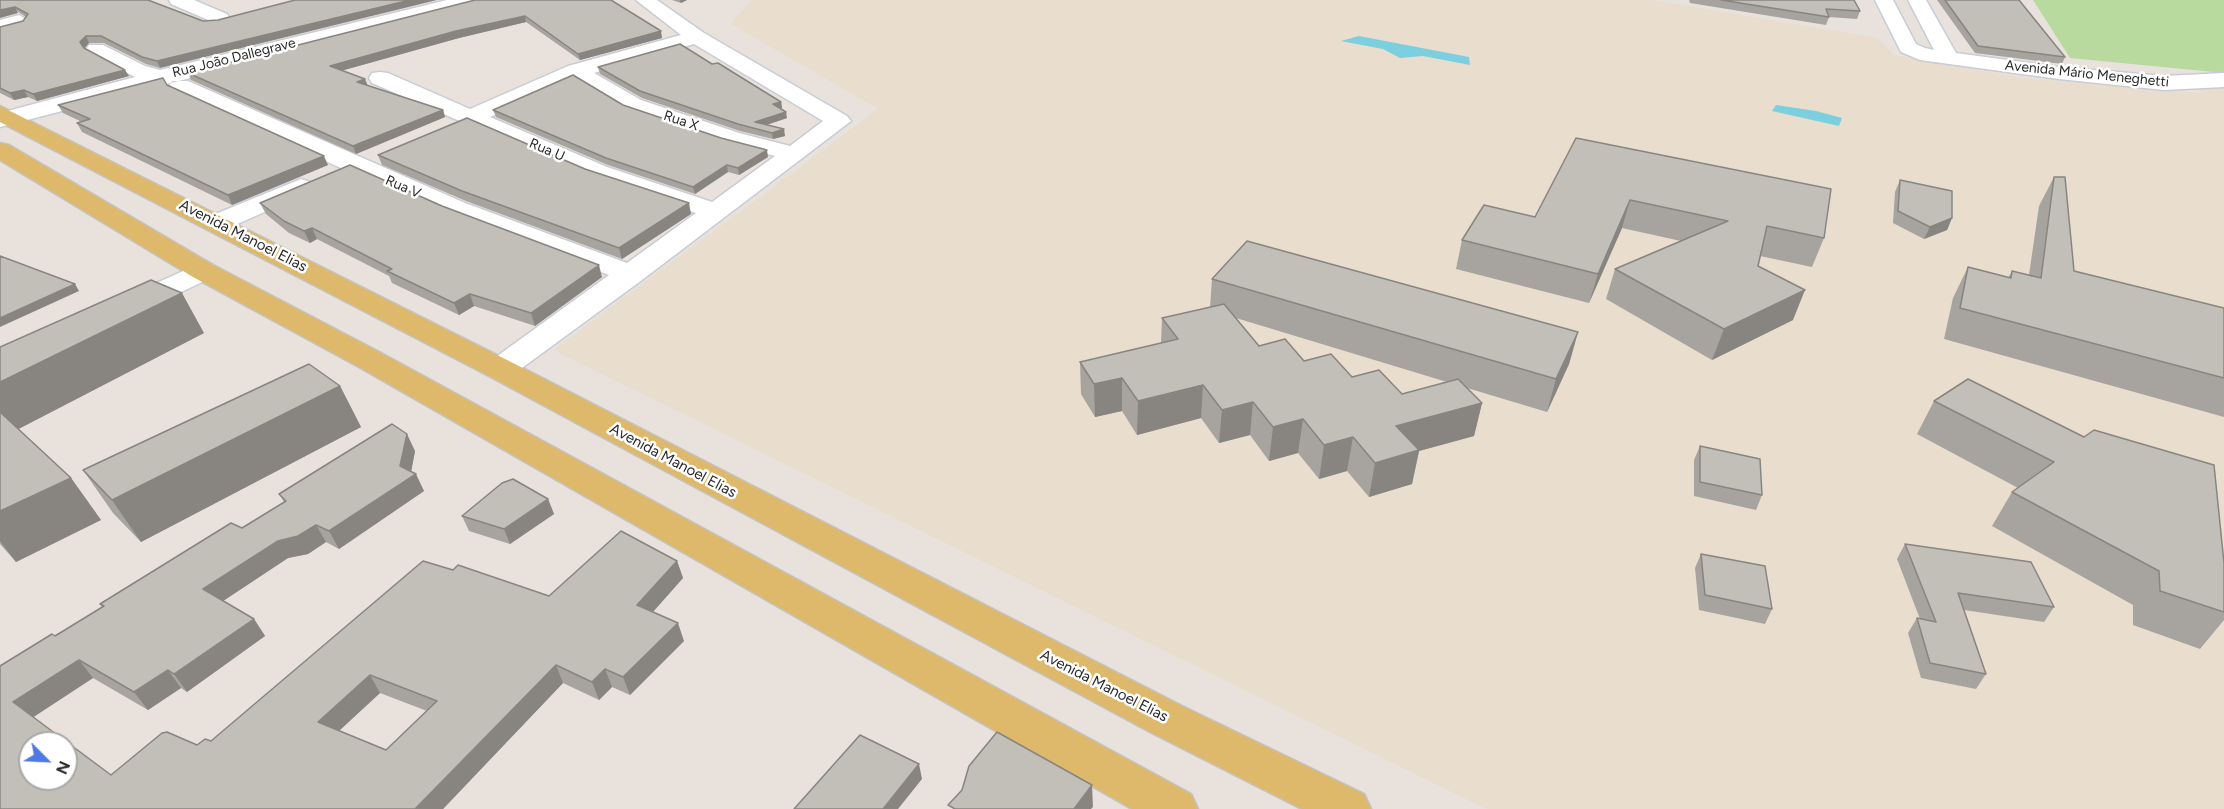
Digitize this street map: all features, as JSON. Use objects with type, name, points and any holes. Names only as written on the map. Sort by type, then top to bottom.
[{"type":"main road","name":"Avenida Manoel Elias","points":[[3,116],[500,369],[1339,807]]},
{"type":"main road","points":[[0,150],[203,271],[370,360],[1174,809]]},
{"type":"main road","points":[[334,341],[390,314]]},
{"type":"main road","points":[[370,360],[424,332]]},
{"type":"street","points":[[178,0],[220,18]]},
{"type":"street","name":"Rua João Dallegrave","points":[[3,116],[170,81],[470,0]]},
{"type":"street","points":[[500,369],[839,122],[697,37],[645,0]]},
{"type":"street","name":"Avenida Mário Meneghetti","points":[[1884,0],[1908,48],[1920,54],[2164,83],[2224,80]]},
{"type":"street","points":[[1917,0],[1949,58]]},
{"type":"street","points":[[441,129],[576,71],[697,37]]},
{"type":"street","name":"Rua V","points":[[96,49],[137,71],[170,81],[353,166],[456,209],[632,274]]},
{"type":"street","name":"Rua X","points":[[576,71],[633,105],[732,138],[794,154]]},
{"type":"street","name":"Rua U","points":[[380,78],[466,119],[598,172],[717,212]]},
{"type":"street","points":[[217,223],[386,152]]},
{"type":"street","points":[[107,316],[203,271]]},
{"type":"shaded area","points":[[752,0],[1653,0],[1878,38],[1893,55],[2023,78],[2200,93],[2195,85],[2224,84],[2224,809],[1486,809],[553,350],[878,109],[731,24]]},
{"type":"green space","points":[[2033,0],[2224,0],[2224,73],[2070,58]]},
{"type":"water","points":[[1359,36],[1469,57],[1470,65],[1423,56],[1400,58],[1383,49],[1341,41]]},
{"type":"water","points":[[1776,105],[1816,111],[1842,118],[1839,126],[1772,111]]},
{"type":"building","points":[[0,0],[148,0],[203,21],[218,20],[295,0],[410,0],[157,61],[142,57],[101,36],[86,36],[80,42],[84,48],[125,70],[33,94],[24,90],[10,93],[0,88],[0,27],[23,21],[28,14],[15,7],[0,10]]},
{"type":"building","points":[[475,0],[611,0],[661,31],[578,54],[525,16],[456,31],[330,66],[365,79],[357,82],[443,110],[353,146],[188,73]]},
{"type":"building","points":[[1721,0],[1854,0],[1860,11],[1826,9],[1829,17]]},
{"type":"building","points":[[1945,0],[2019,0],[2065,57],[1978,46]]},
{"type":"building","points":[[680,44],[712,64],[718,63],[781,102],[773,104],[786,112],[755,122],[784,129],[772,133],[738,124],[640,91],[598,67]]},
{"type":"building","points":[[573,75],[623,105],[721,138],[767,150],[738,168],[727,165],[693,187],[606,158],[493,110]]},
{"type":"building","points":[[163,78],[167,85],[324,156],[228,195],[77,123],[90,119],[58,105]]},
{"type":"building","points":[[467,118],[585,169],[689,203],[619,248],[462,191],[378,155]]},
{"type":"building","points":[[1576,138],[1831,189],[1824,238],[1767,226],[1758,266],[1805,290],[1724,329],[1615,269],[1728,221],[1630,200],[1598,274],[1462,240],[1484,205],[1535,217]]},
{"type":"building","points":[[350,165],[442,206],[599,265],[531,313],[470,294],[454,303],[387,271],[392,269],[312,228],[304,231],[284,221],[260,203]]},
{"type":"building","points":[[2054,177],[2065,177],[2074,271],[2224,308],[2224,378],[1960,308],[1968,267],[2011,278],[2012,271],[2041,278]]},
{"type":"building","points":[[1900,180],[1952,191],[1952,218],[1930,227],[1898,211]]},
{"type":"building","points":[[1247,241],[1578,332],[1556,379],[1212,279]]},
{"type":"building","points":[[0,256],[75,284],[0,318]]},
{"type":"building","points":[[151,280],[182,293],[0,382],[0,347]]},
{"type":"building","points":[[1224,304],[1259,346],[1285,339],[1304,361],[1331,354],[1352,377],[1379,370],[1402,394],[1458,379],[1482,403],[1396,426],[1419,450],[1375,463],[1353,437],[1324,445],[1303,419],[1273,427],[1253,402],[1222,410],[1203,385],[1138,401],[1122,378],[1094,384],[1080,362],[1178,339],[1162,318]]},
{"type":"building","points":[[309,364],[340,386],[112,500],[83,470]]},
{"type":"building","points":[[1968,379],[2084,437],[2094,430],[2214,465],[2224,563],[2224,612],[2160,591],[2159,571],[2012,492],[2054,462],[1934,401]]},
{"type":"building","points":[[0,412],[71,478],[0,511]]},
{"type":"building","points":[[392,424],[407,434],[400,466],[416,474],[329,531],[316,525],[298,536],[278,541],[203,589],[254,619],[174,674],[168,670],[134,692],[79,660],[13,702],[52,731],[18,731],[18,791],[78,791],[78,750],[111,775],[162,733],[167,732],[197,745],[205,739],[211,741],[423,561],[453,570],[458,565],[549,596],[621,531],[677,561],[637,605],[678,623],[623,677],[605,669],[592,682],[556,665],[415,809],[0,809],[0,666],[104,606],[100,604],[231,523],[242,528],[286,501],[279,494]],"holes":[[[370,675],[437,701],[386,750],[318,722]]]},
{"type":"building","points":[[1700,446],[1760,459],[1762,495],[1700,482]]},
{"type":"building","points":[[513,479],[548,499],[504,529],[462,516],[502,483]]},
{"type":"building","points":[[1905,544],[2031,562],[2054,607],[1958,593],[1986,674],[1930,663],[1917,618],[1936,622]]},
{"type":"building","points":[[1701,554],[1765,566],[1772,609],[1705,595]]},
{"type":"building","points":[[997,732],[1092,785],[1074,809],[955,809],[948,805],[962,790],[969,766]]},
{"type":"building","points":[[860,735],[919,764],[883,809],[794,809]]}]
